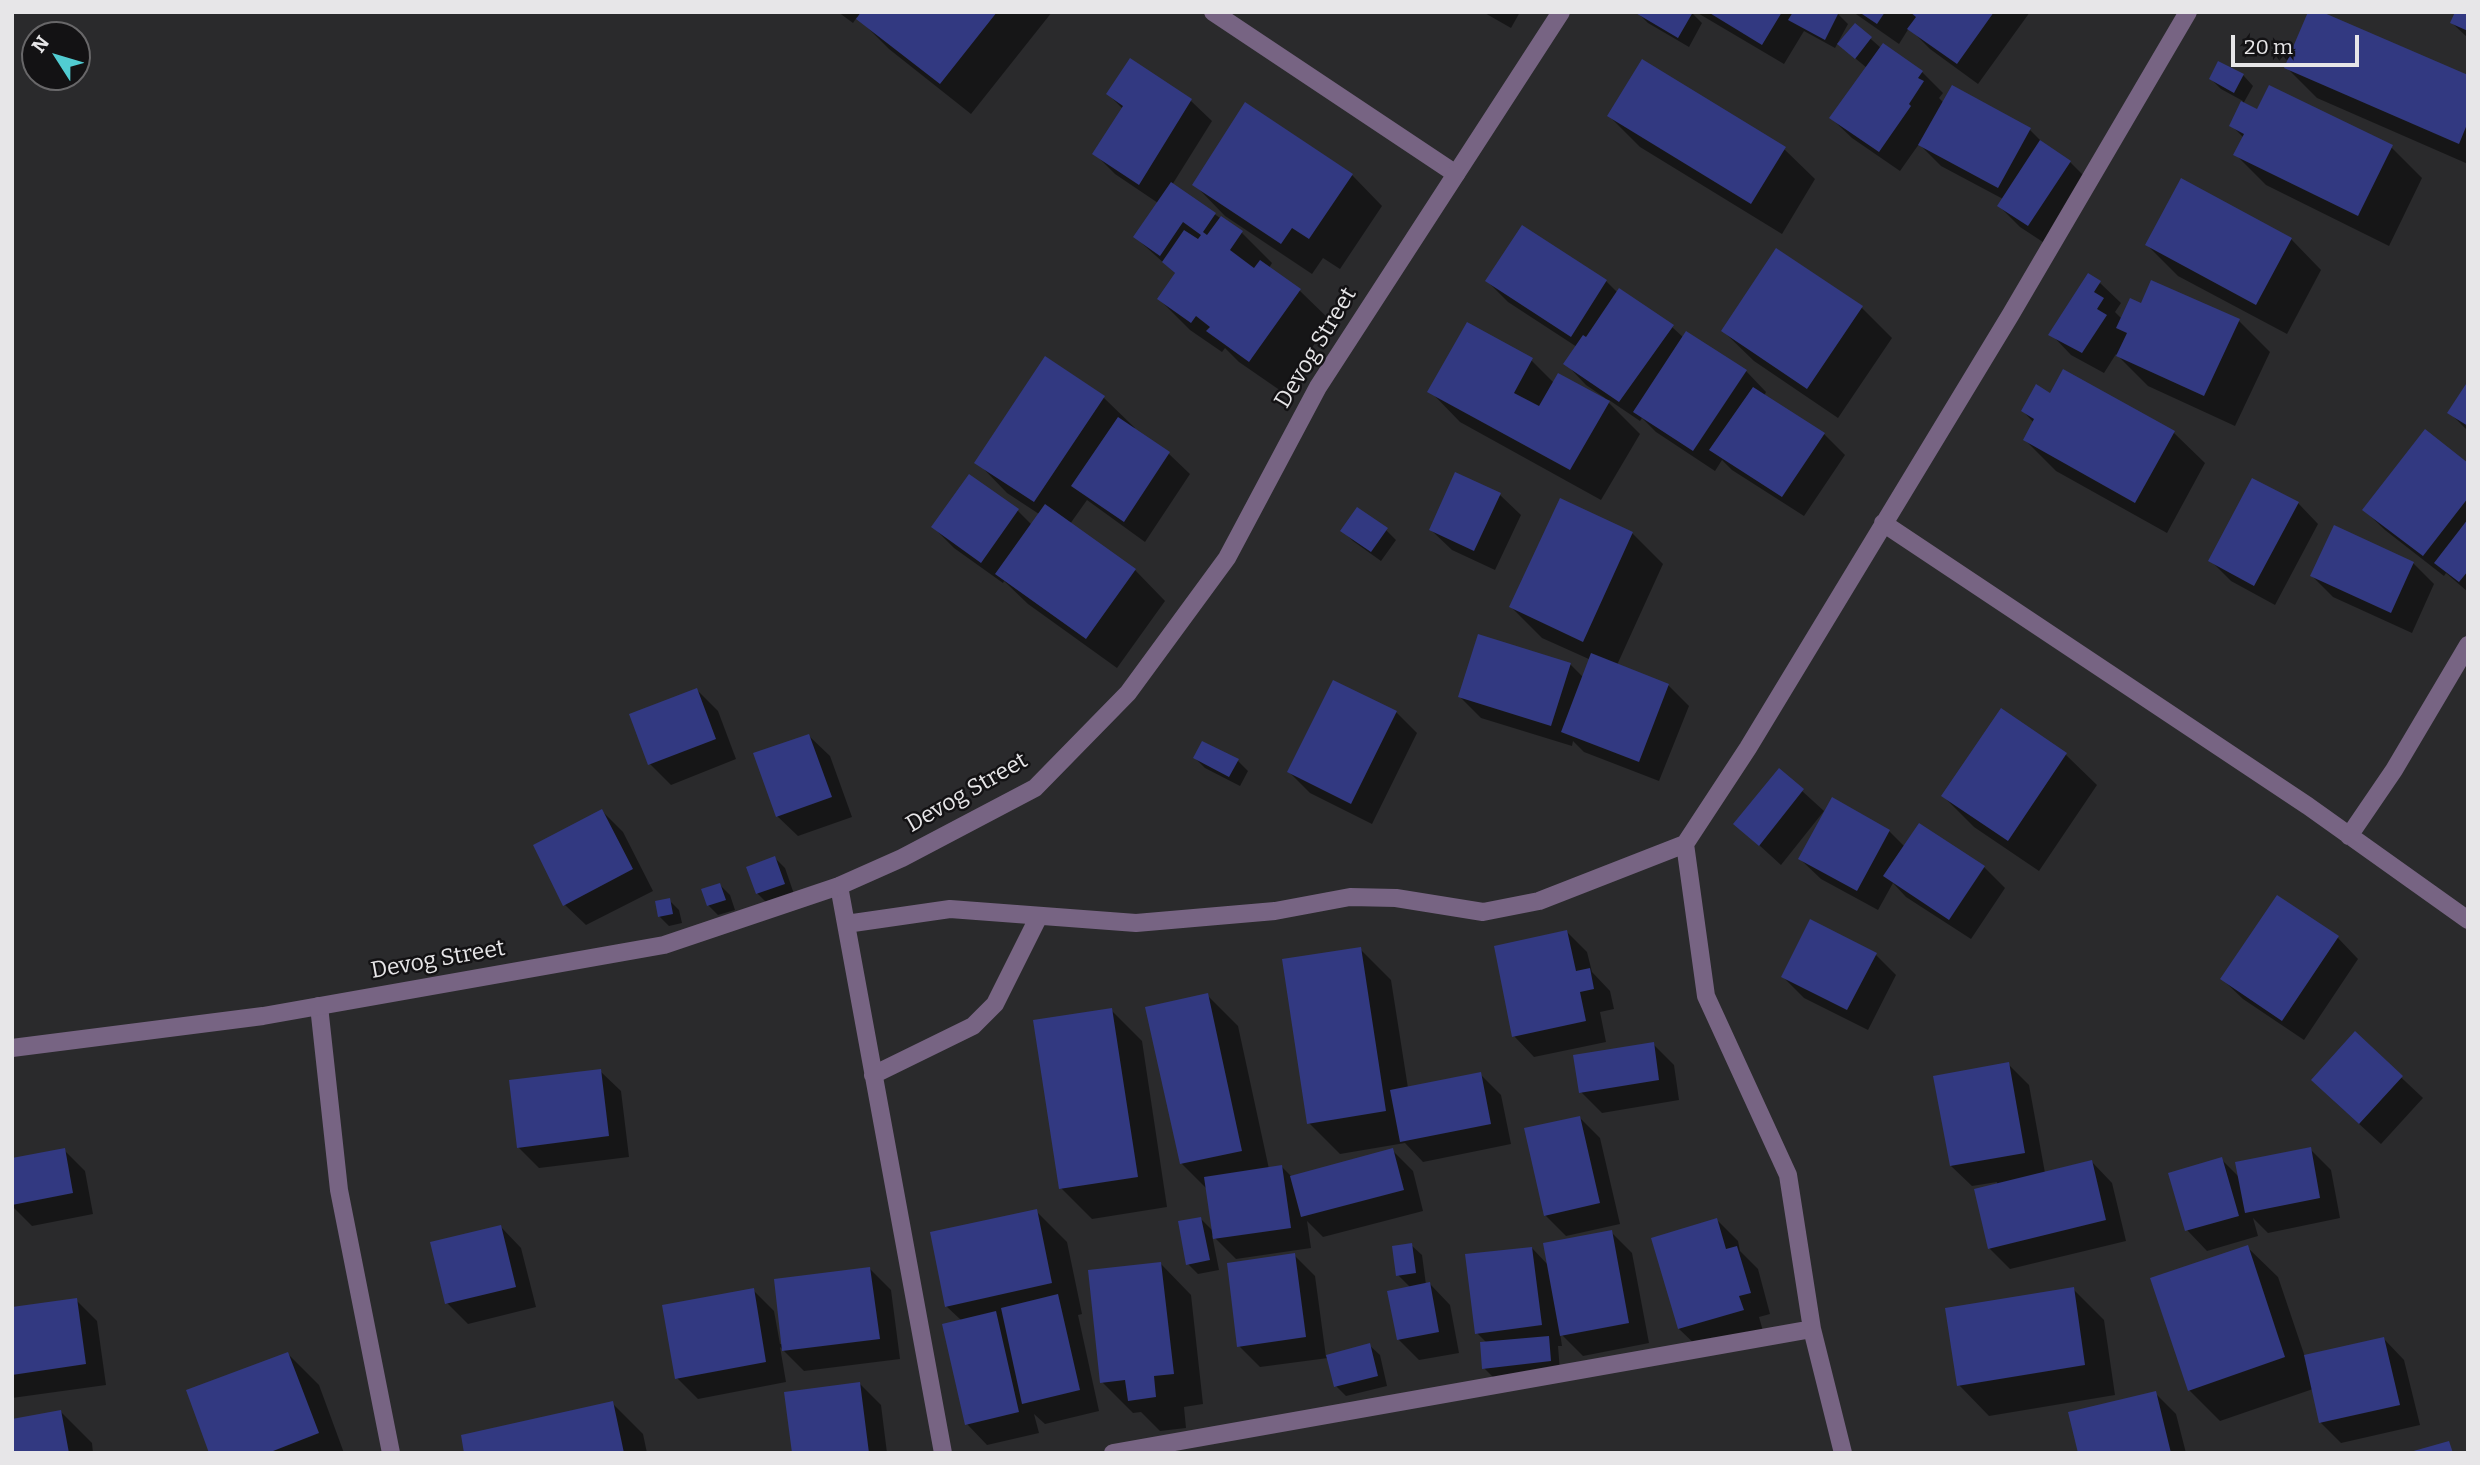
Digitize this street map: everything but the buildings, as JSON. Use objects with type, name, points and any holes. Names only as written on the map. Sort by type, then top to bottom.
[{"type":"street","points":[[1213,12],[1456,174]]},
{"type":"street","name":"Devog Street","points":[[12,1048],[263,1016],[664,945],[839,886],[902,858],[1035,788],[1128,692],[1227,558],[1318,387],[1560,12]]},
{"type":"street","points":[[846,924],[950,909],[1136,923],[1275,911],[1350,897],[1396,898],[1483,912],[1539,901],[1685,844],[1748,748],[2011,314],[2188,12]]},
{"type":"street","points":[[1883,523],[2308,806],[2468,920]]},
{"type":"street","points":[[2349,836],[2394,771],[2468,645]]},
{"type":"street","points":[[1685,844],[1706,996],[1788,1175],[1812,1329],[1843,1453]]},
{"type":"street","points":[[839,886],[943,1453]]},
{"type":"street","points":[[873,1075],[973,1026],[995,1004],[1040,916]]},
{"type":"street","points":[[319,1006],[339,1190],[391,1453]]},
{"type":"street","points":[[1113,1453],[1812,1329]]}]
